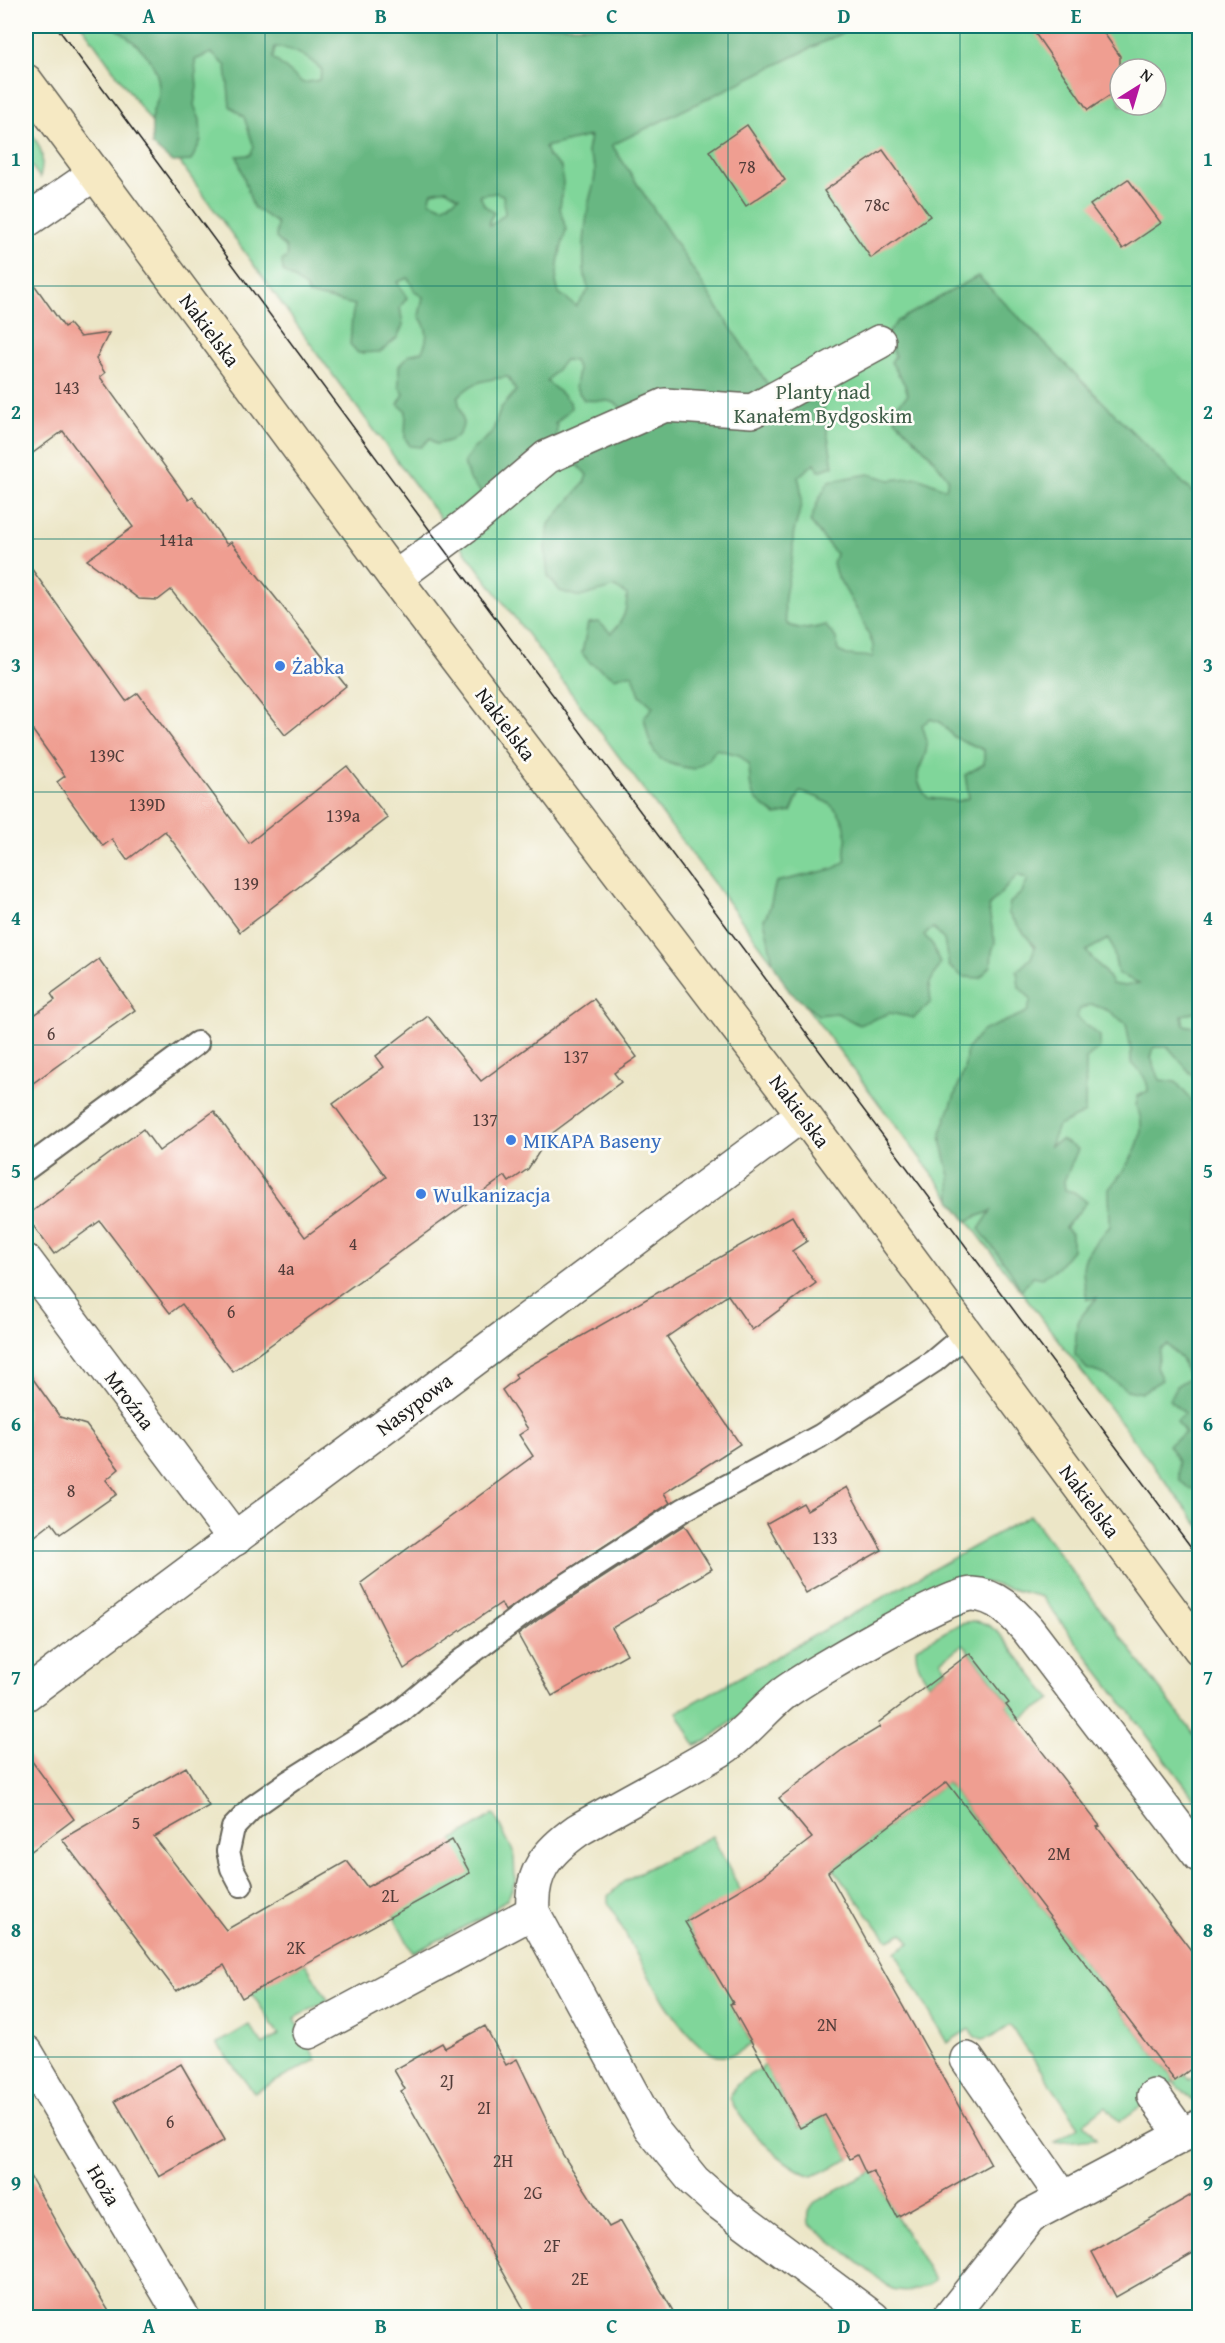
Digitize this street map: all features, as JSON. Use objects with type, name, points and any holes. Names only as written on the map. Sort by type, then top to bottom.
[{"type":"main road","name":"Nakielska","points":[[26,81],[93,175],[395,578],[802,1114],[1200,1649]]},
{"type":"street","points":[[26,221],[93,175]]},
{"type":"street","points":[[395,578],[468,524],[547,457],[665,405],[752,411],[879,342]]},
{"type":"street","name":"Nasypowa","points":[[26,1694],[802,1114]]},
{"type":"street","name":"Mroźna","points":[[26,1261],[235,1539]]},
{"type":"street","points":[[873,2318],[718,2202],[694,2181],[650,2127],[533,1912],[532,1894],[538,1873],[547,1857],[558,1845],[578,1830],[724,1747],[798,1683],[944,1602],[971,1594],[986,1596],[1012,1611],[1200,1856]]},
{"type":"street","points":[[309,2032],[533,1912]]},
{"type":"street","name":"Hoża","points":[[26,2052],[183,2318]]},
{"type":"street","points":[[967,2059],[1064,2198]]},
{"type":"street","points":[[949,2318],[1030,2216],[1191,2130],[1154,2096]]},
{"type":"lane","points":[[26,1169],[197,1043]]},
{"type":"lane","points":[[241,1885],[232,1868],[228,1851],[233,1828],[253,1807],[400,1712],[458,1663],[531,1608],[683,1510],[820,1436],[934,1361],[966,1334]]},
{"type":"green space","name":"Planty nad Kanałem Bydgoskim","points":[[82,26],[1199,26],[1199,1526],[338,382]]},
{"type":"green space","name":"Planty nad Kanałem Bydgoskim","points":[[113,26],[856,26],[612,145],[772,391],[823,381],[823,406],[833,466],[819,471],[815,463],[798,477],[801,498],[793,534],[793,556],[784,607],[787,624],[806,629],[825,625],[836,638],[838,651],[847,655],[873,657],[873,645],[860,615],[836,574],[833,563],[836,554],[810,522],[829,481],[869,474],[890,480],[918,477],[946,489],[948,478],[931,456],[895,419],[899,403],[908,395],[905,385],[891,362],[895,356],[887,335],[897,321],[978,276],[1199,499],[1200,1007],[1193,1013],[1182,1015],[1184,1025],[1199,1028],[1199,1075],[1194,1077],[1168,1047],[1154,1047],[1151,1058],[1160,1080],[1176,1082],[1199,1109],[1199,1488],[1190,1489],[1182,1483],[1177,1461],[1168,1445],[1185,1433],[1177,1421],[1184,1413],[1169,1400],[1176,1386],[1189,1378],[1181,1359],[1167,1345],[1160,1349],[1156,1367],[1162,1380],[1141,1393],[1127,1390],[1105,1375],[1087,1369],[1075,1355],[1080,1318],[1097,1298],[1087,1299],[1083,1266],[1088,1252],[1110,1226],[1109,1189],[1130,1161],[1135,1150],[1141,1128],[1136,1106],[1138,1096],[1148,1091],[1143,1075],[1131,1063],[1126,1024],[1109,1011],[1091,1004],[1080,1009],[1076,1017],[1100,1036],[1100,1048],[1086,1059],[1085,1113],[1058,1126],[1050,1146],[1061,1140],[1078,1149],[1064,1181],[1065,1190],[1074,1192],[1087,1202],[1065,1228],[1072,1234],[1072,1250],[1057,1268],[1042,1278],[1033,1276],[1021,1291],[1010,1270],[979,1229],[991,1211],[967,1221],[951,1200],[950,1176],[941,1132],[964,1070],[967,1049],[982,1031],[1027,1012],[1031,999],[1019,987],[1017,971],[1031,958],[1035,947],[1008,913],[1010,903],[1022,892],[1028,879],[1018,875],[988,907],[995,942],[991,966],[980,978],[963,977],[949,966],[944,940],[933,928],[924,935],[933,945],[940,964],[929,985],[931,1002],[914,1018],[890,1013],[859,1025],[837,1013],[818,1015],[789,991],[773,963],[764,919],[776,882],[833,869],[846,861],[846,833],[841,816],[823,800],[800,792],[791,812],[776,815],[753,795],[749,764],[739,755],[716,749],[709,759],[694,769],[670,764],[663,760],[653,749],[644,717],[653,707],[640,695],[633,675],[626,674],[615,678],[589,662],[582,653],[588,623],[599,622],[611,633],[624,616],[627,595],[615,587],[580,597],[560,591],[548,576],[545,548],[549,524],[584,483],[587,475],[574,461],[623,410],[615,403],[584,400],[575,387],[578,370],[574,361],[565,360],[547,381],[570,402],[571,408],[555,424],[557,426],[556,441],[483,494],[469,479],[464,462],[472,450],[492,433],[501,408],[516,391],[508,377],[475,384],[458,397],[463,427],[454,438],[435,444],[430,438],[421,447],[410,446],[405,438],[406,411],[398,404],[404,394],[399,386],[399,366],[409,355],[422,351],[424,346],[426,333],[419,316],[423,297],[415,292],[408,278],[397,282],[407,298],[400,307],[403,325],[397,338],[380,352],[358,353],[350,344],[355,305],[308,294],[306,288],[283,271],[282,261],[288,256],[286,248],[276,238],[277,223],[253,207],[237,156],[250,155],[254,147],[244,117],[230,106],[226,66],[211,53],[195,60],[197,87],[194,105],[200,120],[201,140],[191,161],[172,162],[152,145],[152,115],[159,93],[156,71],[138,46]],"holes":[[[275,47],[301,54],[322,70],[319,80],[303,83],[273,58]],[[590,136],[587,152],[594,165],[595,173],[584,247],[584,270],[589,290],[576,306],[559,293],[556,282],[566,230],[560,208],[563,183],[561,167],[548,156],[545,147]],[[446,189],[459,197],[443,207],[429,201],[432,192]],[[496,193],[503,195],[505,214],[490,226],[489,221],[494,213],[484,205],[480,195]],[[930,719],[940,722],[954,737],[984,750],[984,764],[965,775],[969,798],[959,801],[928,798],[918,782],[919,770],[926,752],[926,737],[922,725]],[[1108,939],[1112,945],[1118,974],[1139,983],[1125,986],[1112,984],[1086,951]]]},
{"type":"green space","points":[[26,125],[35,138],[42,156],[40,178],[26,158]]},
{"type":"green space","points":[[1030,1515],[1199,1741],[1199,1804],[1042,1597],[984,1582],[733,1721],[706,1741],[695,1745],[677,1712]]},
{"type":"green space","points":[[973,1621],[992,1627],[1001,1635],[1051,1699],[1018,1721],[1006,1705],[1009,1702],[963,1644],[941,1661],[947,1670],[929,1684],[918,1663],[916,1648],[961,1623]]},
{"type":"green space","points":[[947,1782],[1174,2080],[1185,2073],[1190,2080],[1199,2073],[1199,2102],[1192,2100],[1174,2081],[1119,2122],[1106,2106],[1084,2123],[1096,2139],[1054,2143],[1079,2126],[1010,2025],[992,2037],[982,2040],[975,2037],[969,2029],[947,2043],[895,1952],[910,1943],[903,1933],[889,1940],[885,1937],[833,1868]]},
{"type":"green space","points":[[494,1814],[514,1853],[515,1882],[508,1898],[484,1917],[413,1953],[393,1914],[452,1840]]},
{"type":"green space","points":[[712,1836],[743,1895],[720,1902],[685,1922],[712,1968],[739,1999],[731,2004],[752,2044],[728,2056],[719,2056],[705,2049],[673,2014],[608,1902],[608,1896],[623,1882]]},
{"type":"green space","points":[[305,1963],[328,2000],[295,2018],[316,2060],[254,2093],[217,2044],[249,2025],[263,2045],[279,2035],[251,1992]]},
{"type":"green space","points":[[765,2065],[799,2128],[825,2115],[850,2159],[813,2176],[789,2164],[754,2132],[730,2098],[736,2086],[744,2078]]},
{"type":"green space","points":[[873,2171],[897,2217],[935,2280],[920,2288],[910,2291],[892,2289],[809,2224],[809,2212],[815,2202]]},
{"type":"building","points":[[1030,26],[1099,26],[1120,56],[1108,57],[1108,97],[1088,110]]},
{"type":"building","points":[[747,125],[785,180],[746,206],[709,151]]},
{"type":"building","points":[[883,150],[930,216],[871,258],[824,191]]},
{"type":"building","points":[[1128,179],[1161,223],[1123,249],[1090,205]]},
{"type":"building","points":[[26,273],[64,327],[69,324],[80,337],[109,333],[96,359],[105,373],[100,377],[189,500],[193,497],[227,545],[231,542],[346,686],[285,735],[171,590],[158,600],[139,599],[87,560],[133,527],[63,431],[26,458]]},
{"type":"building","points":[[26,561],[126,701],[138,693],[249,843],[347,766],[388,818],[240,932],[165,831],[127,860],[112,839],[103,846],[57,782],[65,776],[26,721]]},
{"type":"building","points":[[99,959],[135,1010],[26,1088],[26,1021],[55,1000],[51,994]]},
{"type":"building","points":[[594,999],[637,1057],[614,1073],[621,1082],[550,1135],[528,1169],[509,1182],[505,1176],[233,1372],[182,1304],[170,1313],[100,1221],[54,1254],[26,1216],[143,1129],[159,1151],[214,1111],[305,1237],[386,1177],[333,1104],[384,1067],[376,1056],[428,1016],[481,1081]]},
{"type":"building","points":[[792,1216],[807,1241],[792,1251],[816,1283],[752,1330],[728,1295],[667,1337],[740,1444],[664,1493],[670,1503],[505,1611],[501,1603],[404,1669],[361,1583],[533,1456],[519,1435],[528,1429],[502,1390],[517,1378],[515,1374]]},
{"type":"building","points":[[26,1369],[60,1417],[86,1425],[119,1469],[106,1480],[117,1494],[60,1534],[52,1523],[26,1543]]},
{"type":"building","points":[[847,1487],[882,1550],[806,1593],[767,1523],[803,1503],[807,1510]]},
{"type":"building","points":[[684,1525],[712,1569],[612,1628],[627,1654],[552,1696],[518,1635]]},
{"type":"building","points":[[970,1653],[1009,1703],[1006,1705],[1100,1826],[1097,1827],[1200,1962],[1200,2062],[1175,2081],[947,1782],[828,1872],[991,2164],[897,2217],[873,2171],[866,2174],[857,2155],[850,2159],[825,2115],[800,2128],[730,2004],[733,2003],[685,1922],[761,1877],[812,1838],[779,1798],[842,1750],[880,1727],[878,1723]]},
{"type":"building","points":[[26,1753],[74,1819],[26,1855]]},
{"type":"building","points":[[186,1767],[209,1806],[154,1837],[226,1930],[347,1861],[367,1887],[452,1840],[470,1873],[242,1998],[224,1965],[176,1991],[62,1839]]},
{"type":"building","points":[[485,2026],[506,2065],[517,2059],[563,2155],[609,2227],[621,2221],[677,2318],[529,2318],[401,2091],[405,2089],[394,2070],[442,2043],[445,2048]]},
{"type":"building","points":[[181,2064],[225,2140],[159,2177],[115,2101]]},
{"type":"building","points":[[26,2169],[70,2247],[113,2318],[26,2318]]},
{"type":"building","points":[[1200,2190],[1200,2249],[1116,2297],[1092,2252]]},
{"type":"tram line","points":[[56,26],[440,544],[1200,1559]]},
{"type":"place","name":"Żabka","points":[[280,666]]},
{"type":"place","name":"MIKAPA Baseny","points":[[511,1140]]},
{"type":"place","name":"Wulkanizacja","points":[[421,1194]]}]
